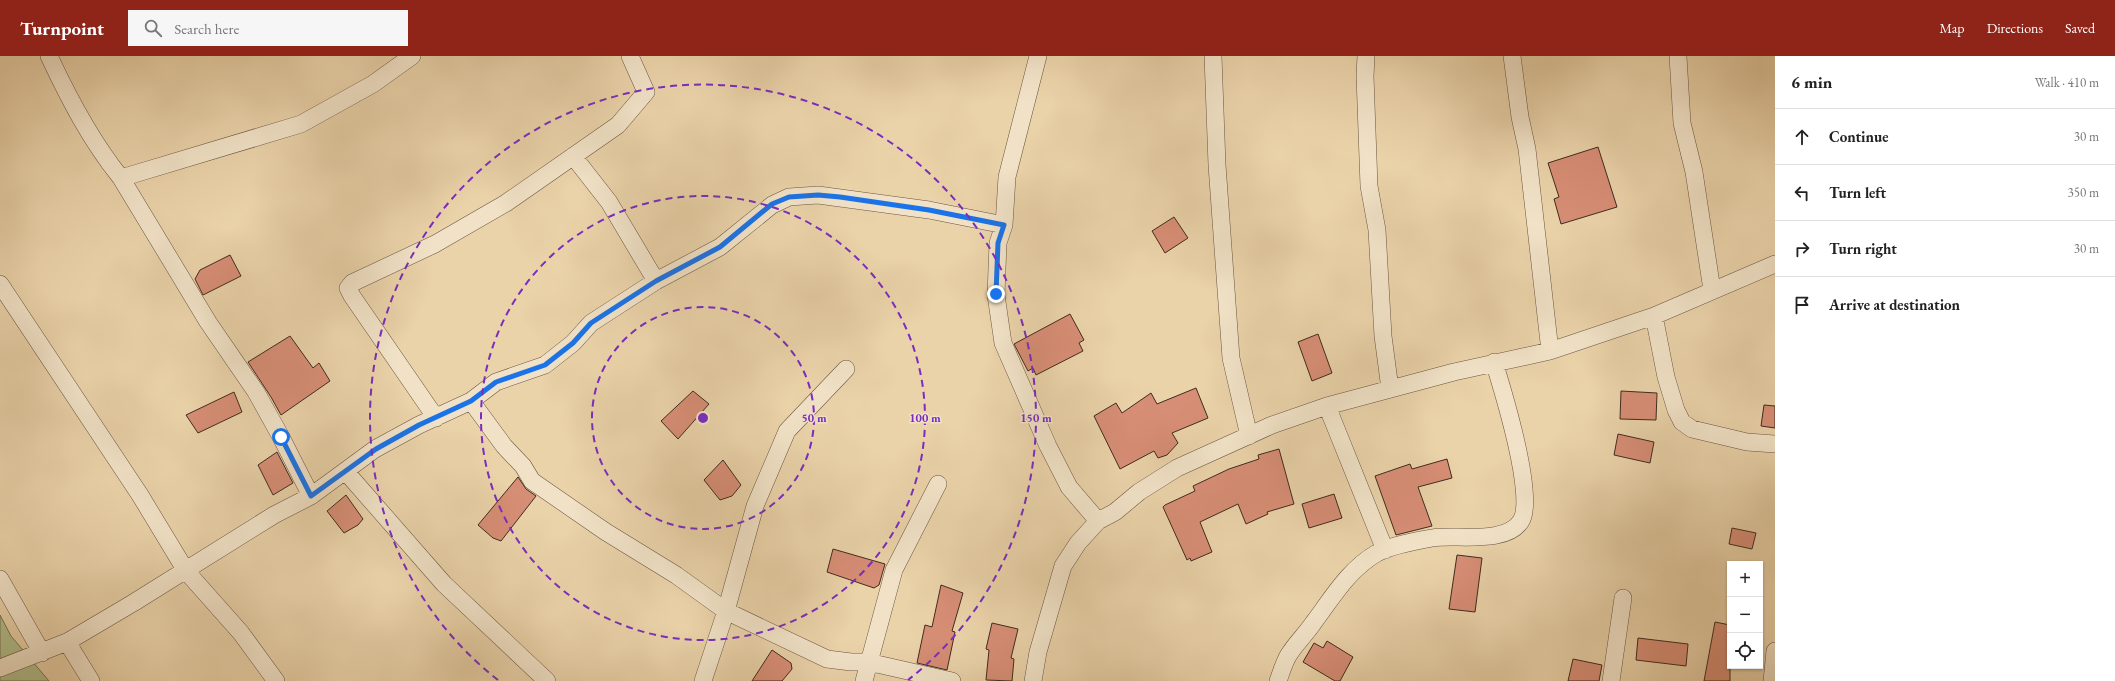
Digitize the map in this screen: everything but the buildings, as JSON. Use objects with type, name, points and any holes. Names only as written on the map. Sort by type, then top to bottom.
[{"type":"street","points":[[49,56],[71,103],[103,156],[120,178],[208,322],[256,392],[311,496]]},
{"type":"street","points":[[120,178],[301,124],[372,84],[412,56]]},
{"type":"street","points":[[436,418],[348,288],[352,283],[435,244],[506,204],[618,125],[646,92],[630,56]]},
{"type":"street","points":[[1038,56],[1007,177],[1004,225],[998,243],[996,294],[1003,343],[1048,446],[1069,487],[1098,521]]},
{"type":"street","points":[[1213,56],[1217,165],[1230,351],[1248,436]]},
{"type":"street","points":[[1366,56],[1365,76],[1369,186],[1377,230],[1383,336],[1390,390]]},
{"type":"street","points":[[1512,56],[1520,117],[1527,149],[1550,351]]},
{"type":"street","points":[[1678,56],[1682,123],[1694,172],[1712,290]]},
{"type":"street","points":[[573,156],[608,202],[656,281]]},
{"type":"street","points":[[0,668],[42,653],[67,642],[186,571],[274,515],[311,496],[376,449],[419,425],[471,401],[496,382],[545,365],[573,343],[591,323],[656,281],[720,247],[772,204],[789,197],[818,195],[929,210],[1004,225]]},
{"type":"street","points":[[1033,681],[1038,652],[1063,566],[1078,543],[1098,521],[1115,512],[1139,492],[1177,468],[1272,425],[1327,406],[1494,362],[1550,351],[1654,316],[1775,264]]},
{"type":"street","points":[[0,284],[140,495],[186,571],[241,633],[276,681]]},
{"type":"street","points":[[1654,316],[1666,378],[1676,410],[1682,422],[1692,430],[1747,442],[1775,444]]},
{"type":"street","points":[[1278,681],[1288,656],[1336,591],[1360,565],[1385,550],[1433,538],[1504,534],[1521,522],[1525,511],[1513,425],[1494,362]]},
{"type":"street","points":[[703,681],[726,611],[755,506],[787,431],[846,368]]},
{"type":"street","points":[[471,401],[504,446],[523,466],[532,481],[606,532],[676,575],[726,611],[827,659],[851,662],[868,662],[952,681]]},
{"type":"street","points":[[1327,406],[1385,550]]},
{"type":"street","points":[[346,472],[444,584],[547,681]]},
{"type":"street","points":[[864,681],[894,570],[938,484]]},
{"type":"street","points":[[0,579],[42,653]]},
{"type":"street","points":[[1611,681],[1623,598]]},
{"type":"street","points":[[67,642],[91,681]]},
{"type":"street","points":[[1772,681],[1775,651]]},
{"type":"green space","points":[[0,615],[11,636],[49,681],[0,681]]},
{"type":"route","points":[[281,437],[311,496],[376,449],[419,425],[471,401],[490,386],[508,376],[545,365],[573,343],[591,323],[656,281],[720,247],[772,204],[789,197],[818,195],[840,197],[929,210],[1004,225],[998,243],[996,294]]}]
